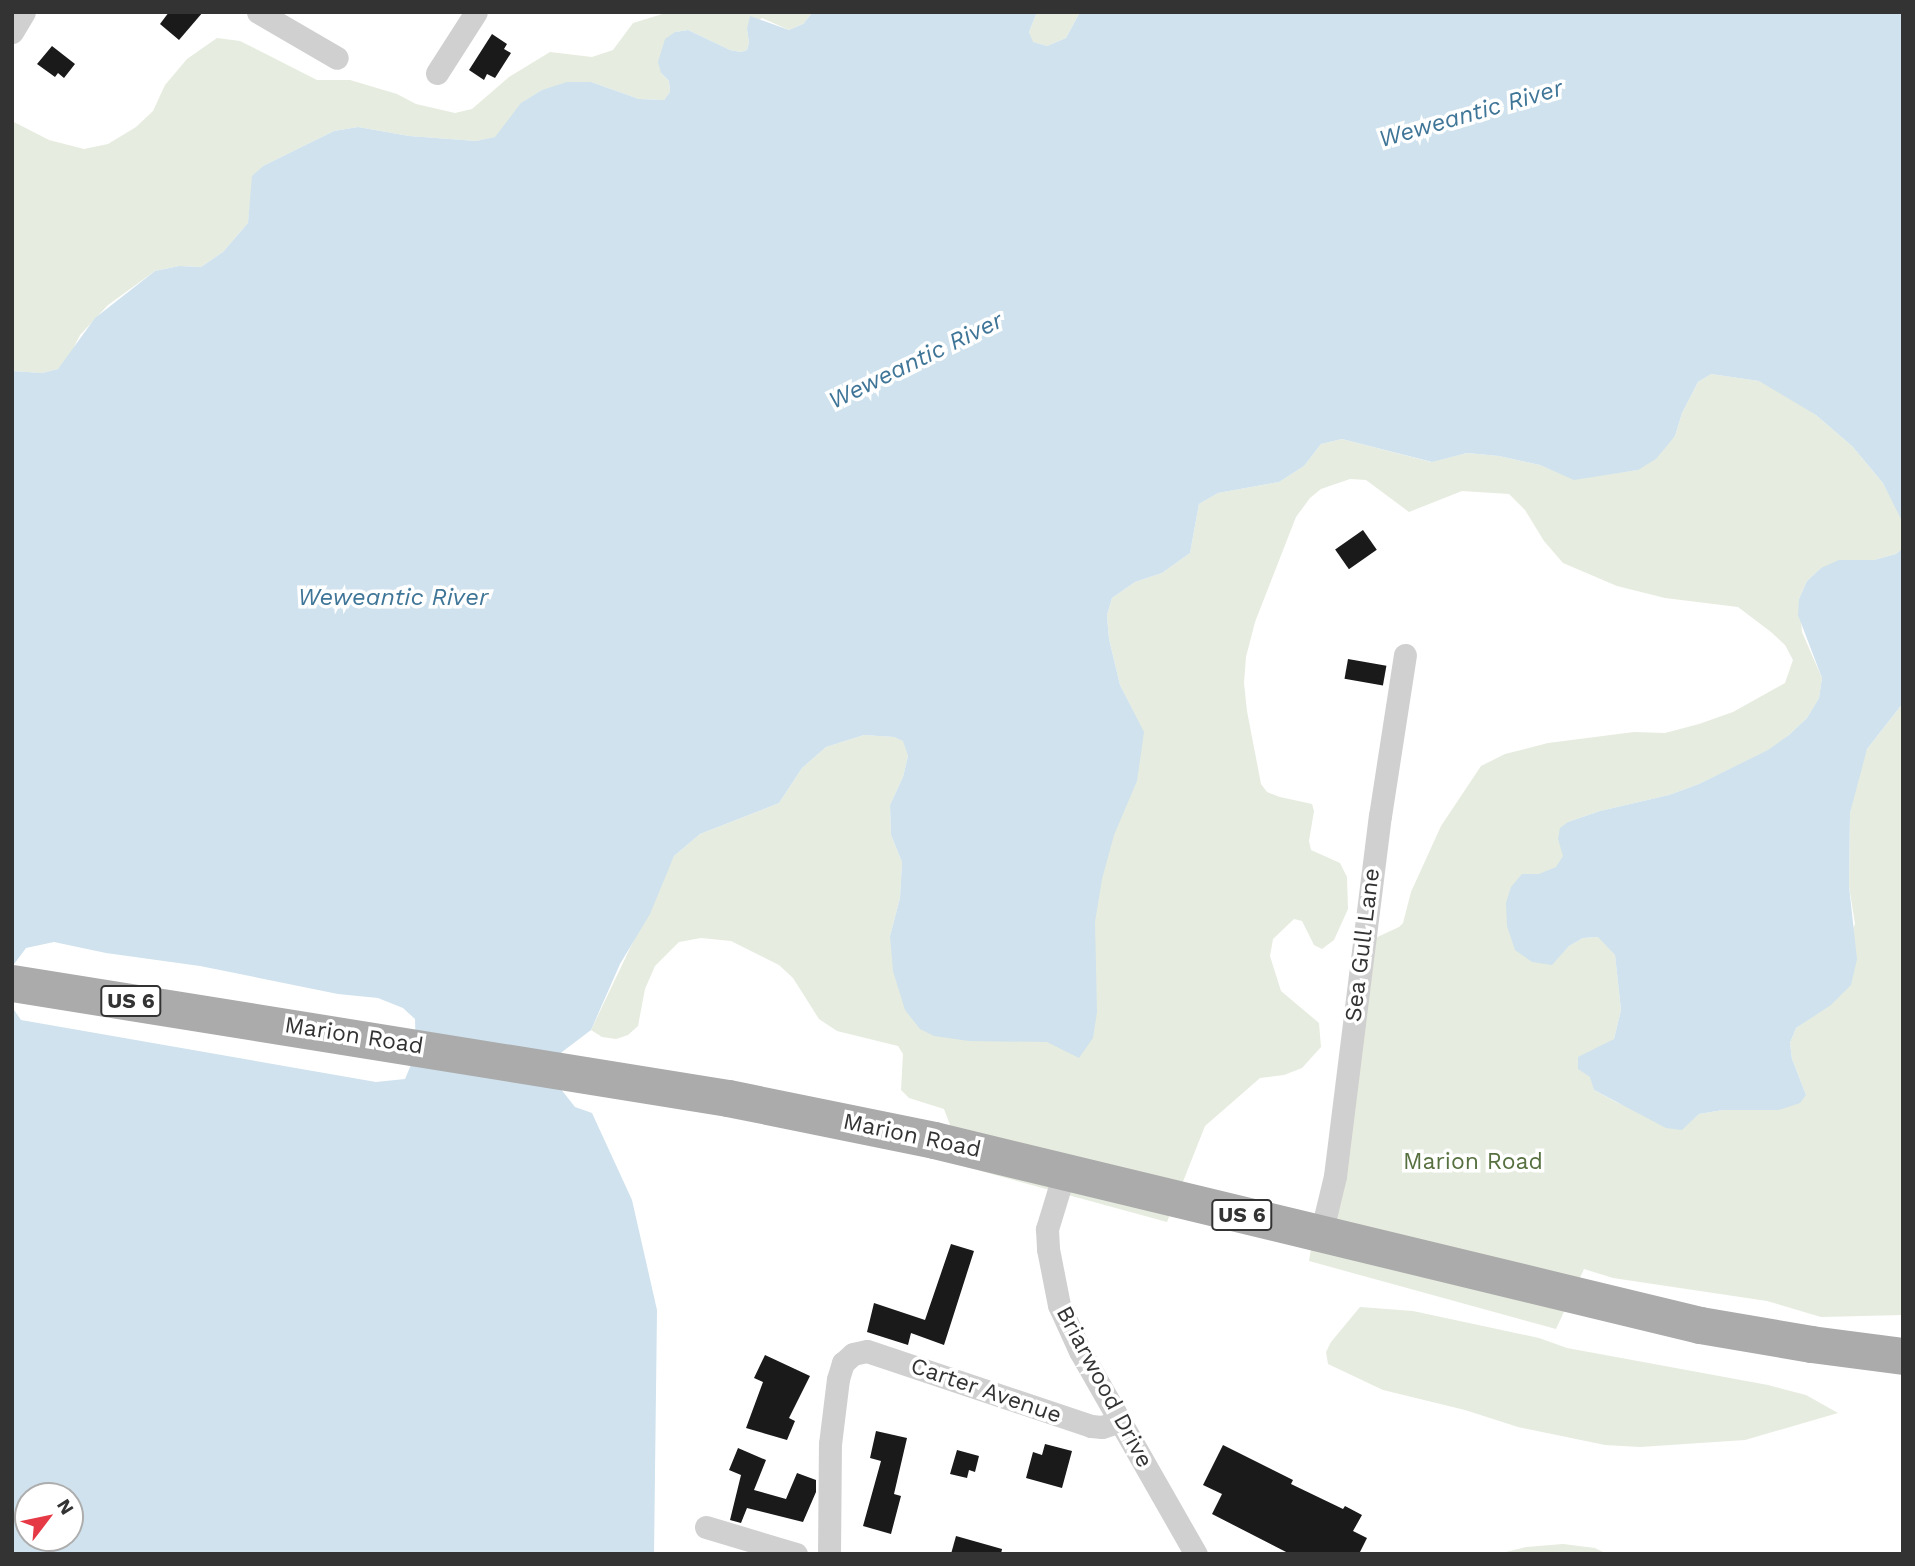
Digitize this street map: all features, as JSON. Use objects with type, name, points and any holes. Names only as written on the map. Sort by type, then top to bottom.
[{"type":"main road","name":"Marion Road","points":[[16,983],[582,1073],[824,1117],[1065,1170],[1700,1325],[1903,1356]]},
{"type":"street","points":[[12,32],[24,12]]},
{"type":"street","points":[[258,12],[337,58]]},
{"type":"street","points":[[437,73],[476,12]]},
{"type":"street","name":"Sea Gull Lane","points":[[1321,1234],[1335,1176],[1380,816],[1405,655]]},
{"type":"street","name":"Briarwood Drive","points":[[1065,1170],[1047,1229],[1052,1277],[1069,1328],[1196,1554]]},
{"type":"street","name":"Carter Avenue","points":[[829,1554],[830,1444],[838,1379],[843,1363],[853,1354],[867,1351],[1091,1426],[1102,1427],[1120,1421]]},
{"type":"street","points":[[706,1527],[796,1554]]},
{"type":"green space","points":[[669,12],[813,12],[803,24],[789,30],[762,18],[747,29],[749,43],[747,50],[741,52],[730,50],[688,30],[675,32],[661,73],[669,81],[670,92],[664,100],[639,99],[591,82],[542,90],[522,103],[496,137],[476,141],[409,136],[358,127],[334,131],[263,166],[253,176],[248,223],[223,252],[201,267],[179,266],[155,271],[108,305],[80,335],[70,355],[58,369],[42,373],[12,371],[12,121],[49,140],[84,149],[108,144],[136,127],[153,111],[165,85],[187,59],[217,38],[240,41],[317,80],[350,80],[397,94],[416,104],[455,113],[472,109],[509,77],[550,52],[592,57],[613,50],[633,23]]},
{"type":"green space","points":[[1037,12],[1080,12],[1066,38],[1047,46],[1032,42],[1029,32]]},
{"type":"green space","points":[[1711,374],[1759,381],[1781,391],[1816,415],[1852,446],[1883,483],[1896,507],[1903,523],[1903,548],[1896,554],[1874,560],[1821,568],[1807,581],[1799,599],[1802,632],[1822,678],[1819,698],[1807,718],[1789,735],[1769,750],[1699,784],[1669,795],[1600,811],[1568,822],[1570,866],[1552,964],[1569,946],[1583,938],[1599,937],[1615,955],[1621,1010],[1614,1039],[1598,1049],[1579,1069],[1591,1077],[1594,1090],[1616,1102],[1682,1129],[1699,1114],[1723,1110],[1779,1110],[1806,1095],[1792,1059],[1790,1043],[1796,1028],[1812,1017],[1855,924],[1849,886],[1850,813],[1858,773],[1867,749],[1903,703],[1903,1315],[1821,1317],[1767,1301],[1613,1278],[1584,1269],[1556,1329],[1309,1261],[1320,1197],[1336,1136],[1360,945],[1403,923],[1411,892],[1441,826],[1481,766],[1505,754],[1548,743],[1634,732],[1665,733],[1699,724],[1733,712],[1785,683],[1793,660],[1785,645],[1738,607],[1665,598],[1617,586],[1563,563],[1544,541],[1525,510],[1509,494],[1462,491],[1409,512],[1366,480],[1350,479],[1321,489],[1310,498],[1296,517],[1255,622],[1246,657],[1244,683],[1247,711],[1261,784],[1267,792],[1312,804],[1314,811],[1309,841],[1311,850],[1340,863],[1347,877],[1348,909],[1334,940],[1322,949],[1314,945],[1302,921],[1294,919],[1273,939],[1270,956],[1281,991],[1319,1023],[1321,1047],[1302,1068],[1284,1075],[1260,1078],[1205,1126],[1167,1222],[966,1167],[944,1109],[909,1098],[901,1090],[903,1054],[898,1046],[837,1031],[819,1019],[793,978],[779,965],[731,941],[701,938],[679,942],[655,966],[645,989],[638,1026],[628,1035],[616,1039],[602,1037],[591,1030],[674,856],[700,834],[779,803],[802,768],[826,747],[864,735],[894,737],[904,741],[908,756],[903,777],[890,805],[891,835],[902,862],[900,898],[890,936],[1139,723],[1120,685],[1109,639],[1107,615],[1112,598],[1135,582],[1162,573],[1190,553],[1199,504],[1218,493],[1279,482],[1304,466],[1321,444],[1342,439],[1431,462],[1467,453],[1499,456],[1540,465],[1574,479],[1638,470],[1675,436],[1682,413],[1698,382]]},
{"type":"green space","points":[[1360,1307],[1413,1311],[1539,1338],[1567,1348],[1768,1385],[1806,1395],[1838,1413],[1745,1440],[1640,1447],[1605,1445],[1518,1427],[1465,1410],[1383,1390],[1328,1364],[1326,1352],[1331,1342]]},
{"type":"green space","points":[[1563,1544],[1595,1548],[1607,1554],[1498,1554],[1526,1547]]},
{"type":"water","name":"Weweantic River","points":[[813,12],[1037,12],[1029,32],[1033,42],[1047,46],[1066,38],[1080,12],[1903,12],[1903,523],[1883,483],[1852,446],[1816,415],[1759,381],[1711,374],[1698,382],[1682,413],[1675,436],[1656,459],[1638,470],[1574,480],[1540,465],[1499,456],[1467,453],[1432,462],[1342,439],[1321,444],[1304,466],[1279,482],[1218,493],[1199,504],[1190,553],[1162,573],[1135,582],[1112,598],[1107,615],[1109,639],[1120,685],[1144,732],[1137,781],[1114,835],[1102,879],[1095,922],[1097,1012],[1093,1038],[1079,1058],[1047,1042],[969,1041],[934,1036],[920,1029],[905,1010],[893,971],[890,936],[900,898],[902,862],[891,835],[890,805],[903,777],[908,756],[903,741],[894,737],[864,735],[826,747],[802,768],[779,803],[700,834],[674,856],[650,914],[620,964],[591,1030],[562,1052],[550,1068],[549,1074],[575,1107],[592,1113],[632,1200],[657,1310],[654,1554],[12,1554],[12,1007],[21,1020],[376,1082],[405,1079],[416,1053],[415,1019],[403,1008],[378,998],[338,994],[200,966],[106,953],[54,942],[26,948],[12,967],[12,371],[42,373],[58,369],[95,318],[155,271],[179,266],[201,267],[223,252],[248,223],[252,176],[263,166],[334,131],[358,127],[409,136],[476,141],[495,137],[521,103],[542,90],[567,82],[591,82],[639,99],[664,100],[670,92],[669,81],[661,73],[658,62],[665,39],[675,32],[688,30],[730,50],[741,52],[747,50],[749,43],[747,29],[750,16],[789,30],[803,24]]},
{"type":"water","points":[[1903,548],[1903,703],[1867,749],[1850,813],[1849,886],[1857,959],[1851,985],[1831,1005],[1796,1028],[1790,1043],[1792,1059],[1806,1095],[1800,1103],[1779,1110],[1723,1110],[1699,1114],[1682,1130],[1666,1128],[1594,1090],[1590,1077],[1578,1069],[1578,1057],[1614,1039],[1621,1010],[1615,955],[1598,937],[1583,938],[1569,946],[1552,965],[1532,962],[1515,950],[1507,926],[1506,903],[1511,887],[1522,874],[1539,874],[1556,867],[1563,856],[1558,839],[1560,828],[1568,822],[1600,811],[1669,795],[1699,784],[1768,750],[1789,735],[1807,718],[1819,698],[1822,678],[1798,615],[1799,599],[1807,581],[1821,568],[1839,560],[1874,560],[1896,554]]},
{"type":"building","points":[[169,12],[203,12],[179,40],[160,24]]},
{"type":"building","points":[[492,34],[507,44],[504,49],[511,53],[495,78],[487,74],[484,80],[469,70]]},
{"type":"building","points":[[52,46],[75,64],[64,78],[58,73],[55,77],[37,64]]},
{"type":"building","points":[[1363,530],[1377,550],[1349,569],[1335,550]]},
{"type":"building","points":[[1348,659],[1386,666],[1383,685],[1345,679]]},
{"type":"building","points":[[951,1244],[974,1251],[944,1345],[911,1333],[908,1345],[867,1332],[874,1303],[925,1320]]},
{"type":"building","points":[[765,1355],[810,1376],[789,1418],[795,1421],[787,1440],[746,1428],[763,1382],[754,1378]]},
{"type":"building","points":[[876,1431],[907,1438],[894,1494],[901,1496],[891,1534],[863,1526],[881,1461],[870,1458]]},
{"type":"building","points":[[1045,1444],[1072,1451],[1062,1488],[1026,1478],[1033,1452],[1042,1455]]},
{"type":"building","points":[[1223,1445],[1293,1480],[1291,1484],[1343,1509],[1345,1506],[1362,1515],[1353,1531],[1367,1538],[1359,1554],[1290,1554],[1212,1514],[1222,1494],[1203,1485]]},
{"type":"building","points":[[738,1448],[766,1460],[754,1490],[786,1499],[797,1473],[816,1480],[816,1492],[803,1522],[747,1508],[741,1523],[730,1520],[741,1475],[729,1470]]},
{"type":"building","points":[[957,1450],[979,1456],[975,1472],[969,1470],[967,1478],[950,1474]]},
{"type":"building","points":[[956,1536],[1002,1549],[1001,1554],[951,1554]]}]
